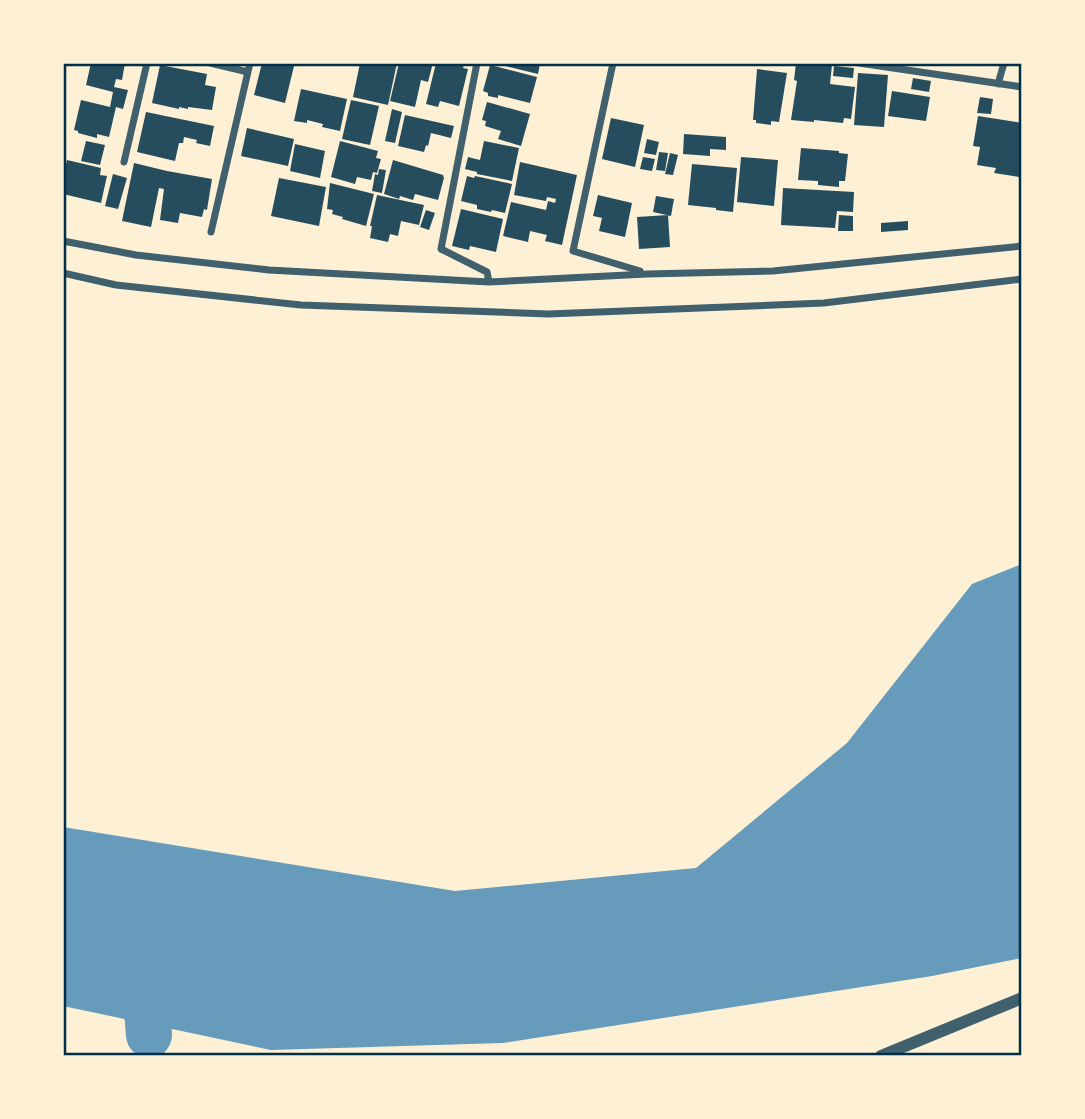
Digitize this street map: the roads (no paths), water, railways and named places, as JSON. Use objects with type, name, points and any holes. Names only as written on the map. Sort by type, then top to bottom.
[{"type":"street","points":[[124,162],[147,63]]},
{"type":"street","points":[[210,63],[247,72]]},
{"type":"street","points":[[211,232],[250,63]]},
{"type":"street","points":[[477,63],[441,249],[487,272],[489,282]]},
{"type":"street","points":[[613,63],[573,251],[647,274]]},
{"type":"street","points":[[859,63],[1022,87]]},
{"type":"street","points":[[998,84],[1004,63]]},
{"type":"street","points":[[63,241],[136,255],[269,270],[489,282],[773,271],[1022,246]]},
{"type":"street","points":[[63,273],[116,285],[301,305],[548,314],[824,303],[1022,279]]},
{"type":"street","points":[[881,1056],[1022,998]]},
{"type":"water","points":[[1022,564],[1022,958],[932,976],[503,1043],[271,1050],[63,1006],[63,827],[455,891],[696,868],[847,743],[972,584]]},
{"type":"waterway","points":[[143,962],[149,1035]]}]
